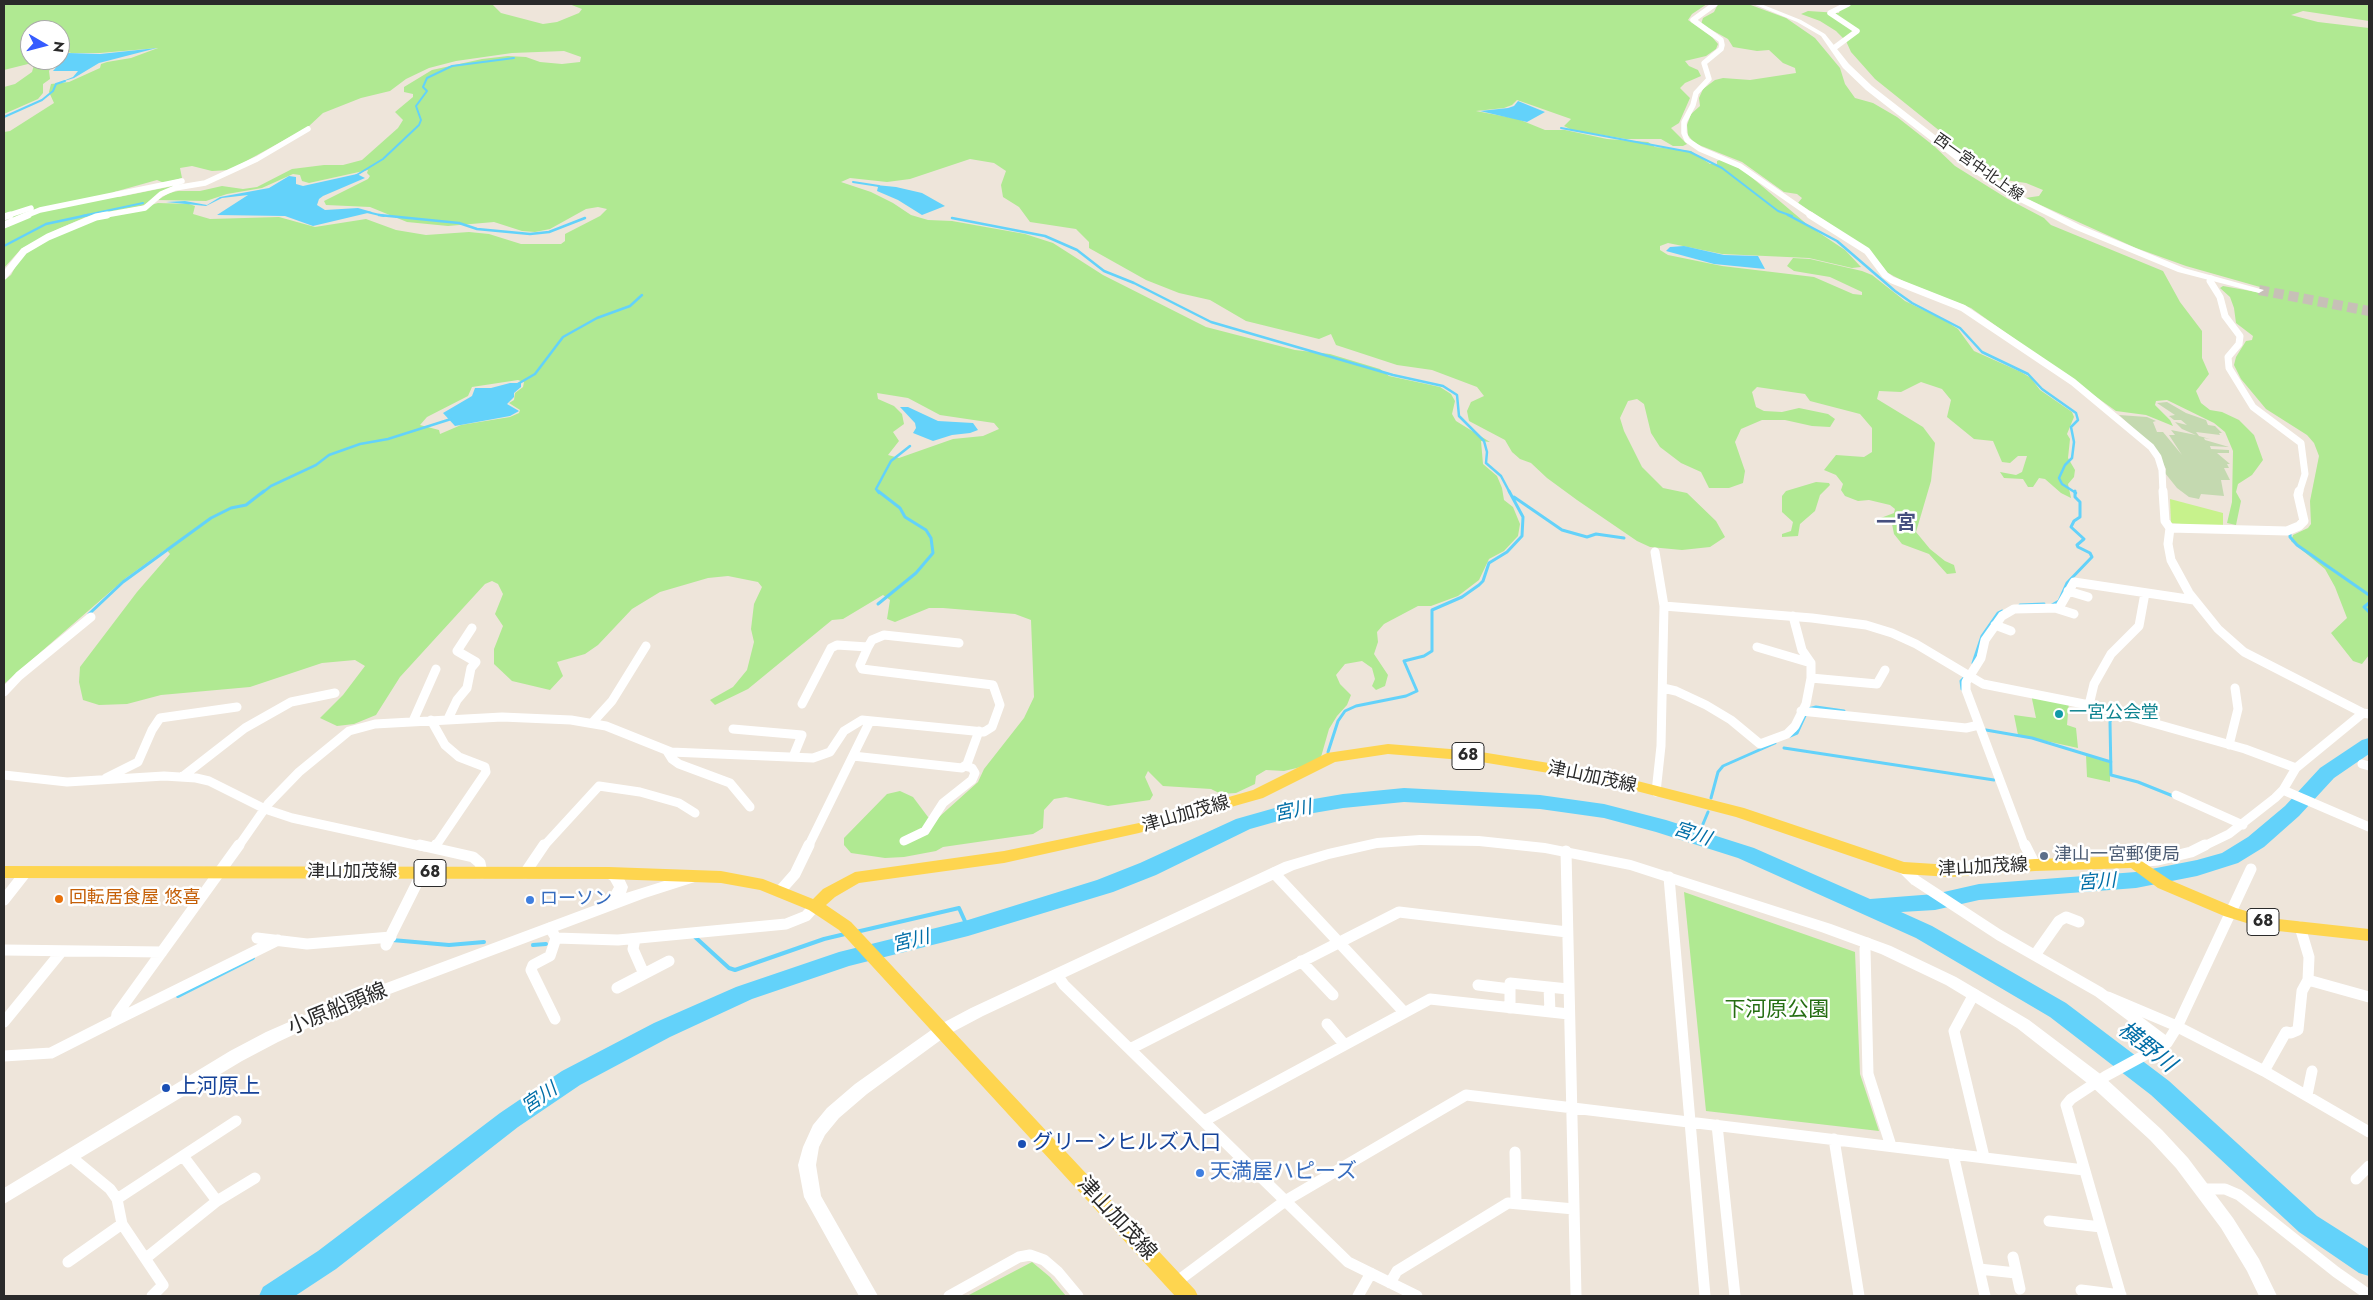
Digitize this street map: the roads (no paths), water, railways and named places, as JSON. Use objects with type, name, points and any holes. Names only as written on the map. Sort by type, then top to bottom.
[{"type":"main road","name":"西一宮中北上線","points":[[1756,4],[1813,28],[1834,48],[1846,66],[1869,88],[1994,183],[2021,199],[2077,227],[2154,260],[2211,279],[2260,290]]},
{"type":"main road","name":"津山加茂線","points":[[815,906],[829,893],[855,878],[1004,857],[1139,828],[1246,798],[1279,784],[1324,760],[1360,752],[1408,749],[1475,756],[1598,776],[1739,812],[1903,868],[1951,871],[2035,865],[2139,866]]},
{"type":"main road","points":[[869,1296],[813,1197],[807,1165],[811,1147],[819,1130],[833,1113],[861,1089],[942,1030],[1274,873],[1328,854],[1378,843],[1412,840],[1479,841],[1566,851],[1631,865],[1867,943],[1921,966],[1974,994],[2023,1024],[2102,1078],[2156,1135],[2203,1189],[2228,1223],[2253,1265],[2268,1296]]},
{"type":"main road","name":"68","points":[[2139,866],[2164,884],[2230,912],[2269,924],[2369,935]]},
{"type":"main road","name":"津山加茂線","points":[[4,872],[609,873],[698,876],[746,880],[780,892],[815,906],[845,926],[1182,1290]]},
{"type":"main road","points":[[609,873],[616,876],[621,887],[618,896],[610,906]]},
{"type":"main road","name":"小原船頭線","points":[[4,1197],[236,1056],[272,1037],[336,1008],[553,933],[610,906],[673,882],[698,876]]},
{"type":"street","points":[[1715,4],[1693,20],[1697,25],[1721,40],[1722,46],[1704,63],[1709,79],[1696,93],[1693,105],[1684,122],[1684,133],[1687,140],[1700,149],[1740,166],[1814,218],[1856,243],[1867,251],[1885,275],[1892,280],[1963,308],[2102,404],[2151,447],[2158,457],[2162,470],[2165,521],[2170,528],[2168,544],[2171,560],[2194,600],[2218,629],[2244,652],[2366,714],[2296,768],[2283,790],[2243,824],[2217,840],[2191,852],[2139,866]]},
{"type":"street","points":[[1834,48],[1857,32],[1830,13],[1848,4]]},
{"type":"street","points":[[4,276],[24,251],[48,237],[96,217],[145,208],[167,191],[205,183],[257,159],[308,129]]},
{"type":"street","points":[[4,225],[40,210],[120,195],[169,183],[214,179]]},
{"type":"street","points":[[4,217],[32,208],[120,195]]},
{"type":"street","points":[[2170,528],[2287,531],[2299,526],[2304,521],[2298,495],[2305,474],[2301,443],[2253,407],[2229,368],[2228,357],[2239,344],[2240,336],[2225,316],[2220,297],[2210,282],[2211,279]]},
{"type":"street","points":[[1656,552],[1664,606],[1660,764],[1656,792]]},
{"type":"street","points":[[2035,865],[2019,835],[1966,690],[1967,676],[1981,658],[1985,640],[2002,616],[2014,609],[2060,608],[2074,582],[2194,600]]},
{"type":"street","points":[[2068,591],[2088,597]]},
{"type":"street","points":[[2089,705],[2094,684],[2111,654],[2139,626],[2145,593]]},
{"type":"street","points":[[1664,606],[1793,616],[1849,622],[1880,628],[1916,644],[1967,676],[1997,687],[2089,705],[2230,745],[2296,768]]},
{"type":"street","points":[[2055,608],[2074,614]]},
{"type":"street","points":[[1663,688],[1676,691],[1706,705],[1730,720],[1760,744],[1787,734],[1805,711],[1812,663],[1802,650],[1793,616]]},
{"type":"street","points":[[4,692],[19,676],[91,617]]},
{"type":"street","points":[[1995,624],[2011,631]]},
{"type":"street","points":[[448,719],[457,700],[468,688],[471,668],[476,662],[457,651],[472,628]]},
{"type":"street","points":[[116,1020],[117,1014],[221,872],[268,804],[299,772],[349,731],[375,724],[502,717],[592,723],[606,726],[667,751],[820,757],[834,748],[844,732],[862,720],[988,731],[992,727],[1000,705],[993,685],[862,668],[860,665],[872,640],[884,635],[959,643]]},
{"type":"street","points":[[802,704],[831,648],[837,645],[868,647]]},
{"type":"street","points":[[592,723],[612,701],[646,646]]},
{"type":"street","points":[[1758,648],[1812,663]]},
{"type":"street","points":[[413,721],[436,670]]},
{"type":"street","points":[[1811,678],[1877,684],[1885,670]]},
{"type":"street","points":[[2230,745],[2238,709],[2234,688]]},
{"type":"street","points":[[182,777],[245,728],[291,702],[335,693]]},
{"type":"street","points":[[104,780],[138,762],[152,730],[160,718],[237,707]]},
{"type":"street","points":[[1805,711],[1966,728],[1980,726]]},
{"type":"street","points":[[431,720],[445,745],[459,757],[485,767],[486,772],[434,848]]},
{"type":"street","points":[[780,892],[795,874],[870,721]]},
{"type":"street","points":[[733,729],[802,735],[793,757]]},
{"type":"street","points":[[964,766],[967,764],[979,731]]},
{"type":"street","points":[[667,751],[672,759],[679,764],[730,783],[750,807]]},
{"type":"street","points":[[853,756],[955,768],[964,766],[972,768],[975,773],[972,780],[944,803],[925,831],[904,841]]},
{"type":"street","points":[[4,775],[61,782],[182,777],[208,781],[265,809],[292,818],[473,856],[480,862],[482,874]]},
{"type":"street","points":[[525,873],[540,850],[599,786],[640,792],[679,803],[695,812]]},
{"type":"street","points":[[2283,790],[2317,807],[2369,827]]},
{"type":"street","points":[[2176,795],[2243,824]]},
{"type":"street","points":[[1566,851],[1576,1296]]},
{"type":"street","points":[[1903,868],[1915,880],[1970,916],[2099,992],[2177,1027],[2264,1071],[2367,1130]]},
{"type":"street","points":[[2082,1290],[2121,1296],[2066,1104],[2102,1078],[2163,1045],[2177,1027],[2251,869]]},
{"type":"street","points":[[4,900],[26,872]]},
{"type":"street","points":[[258,938],[307,944],[388,941],[422,873]]},
{"type":"street","points":[[1274,873],[1404,1012]]},
{"type":"street","points":[[1669,876],[1705,1296]]},
{"type":"street","points":[[555,1019],[531,970],[534,965],[550,956],[553,933],[635,939],[786,924],[806,916],[815,906]]},
{"type":"street","points":[[1130,1049],[1399,912],[1567,932]]},
{"type":"street","points":[[2035,955],[2060,921],[2066,917],[2079,922]]},
{"type":"street","points":[[2264,1071],[2286,1032],[2291,1033],[2298,1030],[2302,991],[2308,980],[2308,946],[2300,927]]},
{"type":"street","points":[[635,939],[635,956],[644,974]]},
{"type":"street","points":[[4,1056],[51,1052],[278,940]]},
{"type":"street","points":[[1867,943],[1865,949],[1868,1074],[1891,1146]]},
{"type":"street","points":[[4,950],[162,952]]},
{"type":"street","points":[[4,1022],[62,952]]},
{"type":"street","points":[[617,988],[669,961]]},
{"type":"street","points":[[1301,961],[1333,995]]},
{"type":"street","points":[[1057,975],[1064,985],[1285,1201],[1314,1226],[1348,1262],[1417,1296]]},
{"type":"street","points":[[2308,980],[2369,997]]},
{"type":"street","points":[[1510,1008],[1510,983],[1568,989]]},
{"type":"street","points":[[1478,985],[1510,989]]},
{"type":"street","points":[[1549,987],[1550,1012]]},
{"type":"street","points":[[2099,992],[2163,1045]]},
{"type":"street","points":[[1974,994],[1954,1032],[1984,1158]]},
{"type":"street","points":[[1204,1121],[1430,999],[1569,1014]]},
{"type":"street","points":[[1327,1024],[1344,1044]]},
{"type":"street","points":[[2307,1095],[2312,1070]]},
{"type":"street","points":[[1182,1290],[1285,1201],[1466,1095],[2084,1170]]},
{"type":"street","points":[[117,1199],[236,1122]]},
{"type":"street","points":[[1717,1125],[1735,1296]]},
{"type":"street","points":[[1834,1140],[1859,1296]]},
{"type":"street","points":[[1516,1152],[1516,1202]]},
{"type":"street","points":[[1953,1154],[1985,1296]]},
{"type":"street","points":[[70,1156],[110,1189],[117,1199],[122,1224],[129,1238],[146,1258],[163,1285],[152,1296]]},
{"type":"street","points":[[183,1156],[217,1201]]},
{"type":"street","points":[[2356,1179],[2369,1166]]},
{"type":"street","points":[[146,1258],[217,1201],[255,1178]]},
{"type":"street","points":[[2203,1189],[2225,1189],[2240,1195],[2336,1272],[2369,1295]]},
{"type":"street","points":[[1390,1283],[1397,1271],[1508,1202],[1574,1209]]},
{"type":"street","points":[[2049,1221],[2101,1227]]},
{"type":"street","points":[[68,1262],[122,1224]]},
{"type":"street","points":[[949,1296],[1019,1257],[1030,1255],[1044,1260],[1058,1272],[1078,1296]]},
{"type":"street","points":[[2013,1257],[2020,1289]]},
{"type":"street","points":[[1979,1269],[2016,1273]]},
{"type":"street","points":[[1358,1296],[1371,1274]]},
{"type":"water","points":[[157,48],[99,63],[74,78],[58,83],[73,77],[78,71],[53,71],[70,70],[70,53],[100,54]]},
{"type":"water","points":[[1518,101],[1545,112],[1527,122],[1480,111],[1508,108],[1514,106]]},
{"type":"water","points":[[357,174],[365,178],[323,196],[319,199],[317,205],[325,210],[358,208],[372,212],[313,226],[285,216],[217,215],[248,195],[222,198],[206,206],[166,202],[185,201],[207,205],[220,197],[269,188],[289,176],[296,177],[296,184],[303,186]]},
{"type":"water","points":[[876,185],[922,193],[945,206],[922,215],[898,200],[877,191],[878,187]]},
{"type":"water","points":[[1684,246],[1724,255],[1758,256],[1765,269],[1714,264],[1666,251],[1670,247]]},
{"type":"water","points":[[510,383],[521,383],[521,387],[514,393],[514,397],[507,404],[519,411],[510,416],[455,426],[443,413],[472,396],[475,388],[491,388]]},
{"type":"water","points":[[900,407],[908,407],[938,421],[973,423],[978,430],[933,441],[913,433],[916,428],[915,423]]},
{"type":"waterway","points":[[355,176],[383,159],[419,125],[421,120],[416,106],[427,91],[423,87],[427,78],[452,66],[514,58]]},
{"type":"waterway","points":[[4,117],[42,100],[53,91],[56,84],[65,81]]},
{"type":"waterway","points":[[1561,128],[1690,152],[1722,168],[1778,211],[1792,216]]},
{"type":"waterway","points":[[853,182],[879,186]]},
{"type":"waterway","points":[[82,216],[143,203]]},
{"type":"waterway","points":[[367,212],[380,215]]},
{"type":"waterway","points":[[4,246],[46,224],[88,215]]},
{"type":"waterway","points":[[380,215],[459,223],[477,229],[530,234],[549,232],[585,218]]},
{"type":"waterway","points":[[1788,215],[1837,241],[1895,291],[1912,303],[1960,328],[1982,352],[2028,374],[2042,389],[2076,413],[2078,420],[2071,427],[2074,442],[2072,458],[2065,465],[2059,478],[2062,484],[2075,492]]},
{"type":"waterway","points":[[952,218],[1045,236],[1077,250],[1104,271],[1134,283],[1211,322],[1393,375],[1443,386],[1457,395],[1459,416],[1484,441],[1487,452],[1486,463],[1501,476],[1510,493]]},
{"type":"waterway","points":[[516,385],[535,374],[563,337],[597,318],[630,306],[642,295]]},
{"type":"waterway","points":[[262,493],[271,486],[316,465],[329,455],[360,444],[388,439],[451,419]]},
{"type":"waterway","points":[[879,493],[876,489],[891,461],[910,446]]},
{"type":"waterway","points":[[89,614],[123,582],[211,518],[231,508],[246,505],[264,491]]},
{"type":"waterway","points":[[878,491],[900,508],[905,517],[926,530],[931,538],[933,553],[916,573],[878,604]]},
{"type":"waterway","points":[[1328,752],[1338,721],[1345,711],[1356,706],[1406,696],[1417,691],[1404,661],[1424,656],[1432,651],[1432,610],[1462,597],[1479,585],[1483,581],[1489,563],[1507,552],[1522,536],[1523,517],[1509,491]]},
{"type":"waterway","points":[[2052,605],[2059,601],[2067,583],[2092,557],[2090,553],[2078,547],[2077,545],[2084,539],[2071,527],[2074,521],[2080,517],[2080,502],[2075,497],[2075,492]]},
{"type":"waterway","points":[[1514,497],[1562,530],[1587,537],[1596,534],[1624,538]]},
{"type":"waterway","points":[[2290,532],[2290,537],[2297,545],[2369,595]]},
{"type":"waterway","points":[[2369,603],[2364,607],[2369,612]]},
{"type":"waterway","points":[[2020,605],[2044,604]]},
{"type":"waterway","points":[[1973,663],[1982,636],[1998,613],[2002,611]]},
{"type":"waterway","points":[[1962,689],[1961,681],[1965,677]]},
{"type":"waterway","points":[[1790,736],[1797,733],[1808,709],[1816,707],[1844,711]]},
{"type":"waterway","points":[[2111,762],[2110,722],[2113,714]]},
{"type":"waterway","points":[[1986,730],[2032,738],[2111,762]]},
{"type":"waterway","points":[[1711,798],[1718,772],[1723,766],[1775,743]]},
{"type":"waterway","name":"宮川","points":[[1872,906],[1935,902],[1979,892],[2136,880],[2197,868],[2230,858],[2256,842],[2292,811],[2327,773],[2369,745]]},
{"type":"waterway","points":[[1784,748],[1994,780]]},
{"type":"waterway","points":[[2111,762],[2111,775],[2138,782],[2173,796]]},
{"type":"waterway","name":"宮川","points":[[273,1296],[327,1260],[509,1120],[571,1078],[662,1030],[744,993],[847,958],[968,928],[1105,886],[1148,869],[1243,824],[1296,809],[1343,801],[1404,795],[1540,802],[1604,811],[1659,825],[1746,853],[1924,932],[2058,1010],[2160,1088],[2308,1224],[2369,1264]]},
{"type":"waterway","points":[[1698,836],[1708,812]]},
{"type":"waterway","points":[[856,932],[959,908],[968,928]]},
{"type":"waterway","points":[[695,937],[729,968],[735,970],[824,939],[845,934]]},
{"type":"waterway","points":[[392,940],[449,945],[484,942]]},
{"type":"waterway","points":[[533,945],[546,944]]},
{"type":"waterway","points":[[178,996],[253,958]]},
{"type":"tunnel","points":[[2259,290],[2369,311]]},
{"type":"place","name":"一宮公会堂","points":[[2059,714]]},
{"type":"place","name":"津山一宮郵便局","points":[[2044,856]]},
{"type":"place","name":"回転居食屋 悠喜","points":[[59,899]]},
{"type":"place","name":"ローソン","points":[[530,900]]},
{"type":"place","name":"上河原上","points":[[166,1088]]},
{"type":"place","name":"グリーンヒルズ入口","points":[[1022,1144]]},
{"type":"place","name":"天満屋ハピーズ","points":[[1200,1173]]},
{"type":"district","name":"一宮","points":[[1896,524]]},
{"type":"park label","name":"下河原公園","points":[[1777,1011]]},
{"type":"water label","name":"横野川","points":[[2146,1048]]}]
